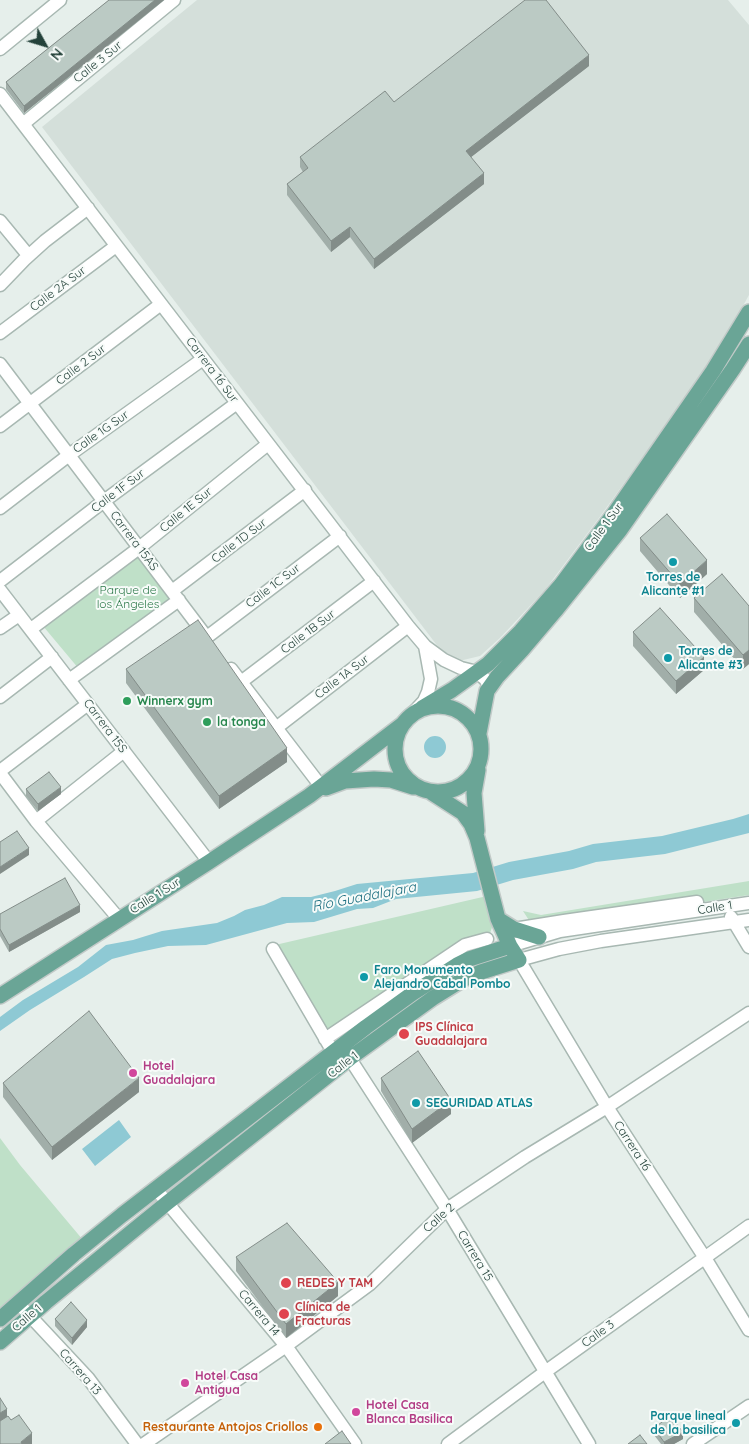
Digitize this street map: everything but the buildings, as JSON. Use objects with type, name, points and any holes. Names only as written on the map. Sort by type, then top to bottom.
[{"type":"main road","name":"Calle 1 Sur","points":[[0,996],[317,791],[412,716],[488,664],[521,631],[561,585],[616,511],[708,378],[749,312]]},
{"type":"main road","name":"Calle 1 Sur","points":[[479,732],[488,691],[497,677],[555,611],[620,530],[749,344]]},
{"type":"main road","points":[[477,838],[474,793],[482,749],[479,732],[472,720],[461,711],[447,706],[433,705],[412,716],[397,735],[394,747],[395,758],[400,770],[408,780],[463,813],[471,824],[477,838],[498,918],[510,946],[519,960]]},
{"type":"main road","points":[[425,790],[444,792],[458,788],[469,780],[478,767],[480,760]]},
{"type":"main road","name":"Calle 1 Sur","points":[[317,791],[345,781],[374,779],[391,780],[425,790]]},
{"type":"main road","points":[[498,918],[514,930],[539,937]]},
{"type":"main road","points":[[469,960],[487,949],[494,937],[498,918]]},
{"type":"main road","name":"Calle 1","points":[[0,1319],[74,1254],[333,1045],[457,965],[510,946]]},
{"type":"main road","name":"Calle 1","points":[[0,1342],[167,1203],[350,1058],[433,998],[462,980],[519,960]]},
{"type":"street","points":[[0,49],[60,0]]},
{"type":"street","name":"Calle 3 Sur","points":[[23,124],[174,0]]},
{"type":"street","name":"Carrera 16 Sur","points":[[0,94],[408,626],[434,654],[452,665],[477,672]]},
{"type":"street","points":[[0,285],[45,240],[88,208]]},
{"type":"street","points":[[0,221],[28,256]]},
{"type":"street","name":"Calle 2A Sur","points":[[0,333],[116,246]]},
{"type":"street","name":"Calle 2 Sur","points":[[0,426],[161,304]]},
{"type":"street","name":"Calle 1G Sur","points":[[0,508],[69,455],[204,359]]},
{"type":"street","name":"Carrera 15AS","points":[[0,364],[210,641]]},
{"type":"street","name":"Calle 1F Sur","points":[[0,581],[104,501],[237,403]]},
{"type":"street","name":"Calle 1E Sur","points":[[30,629],[139,548],[268,444]]},
{"type":"street","name":"Calle 1D Sur","points":[[175,595],[305,490]]},
{"type":"street","name":"Calle 1C Sur","points":[[210,641],[340,536]]},
{"type":"street","name":"Calle 1B Sur","points":[[241,682],[374,581]]},
{"type":"street","name":"Carrera 15S","points":[[0,590],[209,862]]},
{"type":"street","points":[[69,680],[175,595]]},
{"type":"street","points":[[0,628],[19,615]]},
{"type":"street","name":"Calle 1A Sur","points":[[276,728],[408,626]]},
{"type":"street","points":[[412,716],[424,701],[431,679],[425,646]]},
{"type":"street","points":[[0,697],[52,657]]},
{"type":"street","points":[[224,660],[276,728],[317,791]]},
{"type":"street","points":[[477,672],[488,684],[488,691]]},
{"type":"street","points":[[88,704],[0,772],[36,821],[119,918]]},
{"type":"street","points":[[36,821],[124,751]]},
{"type":"street","points":[[514,930],[564,921],[749,895]]},
{"type":"street","name":"Calle 1","points":[[510,946],[560,931],[749,903]]},
{"type":"street","points":[[725,906],[749,947]]},
{"type":"street","name":"Calle 1","points":[[519,960],[559,949],[601,941],[749,920]]},
{"type":"street","points":[[333,1045],[411,980],[465,945],[487,938]]},
{"type":"street","name":"Carrera 15","points":[[273,949],[333,1045],[350,1058],[447,1209],[589,1444]]},
{"type":"street","name":"Carrera 16","points":[[519,960],[607,1107],[705,1258],[749,1330]]},
{"type":"street","name":"Calle 2","points":[[144,1444],[286,1346],[370,1284],[447,1209],[607,1107],[749,1013]]},
{"type":"street","name":"Carrera 14","points":[[155,1188],[286,1346],[355,1444]]},
{"type":"street","name":"Calle 3","points":[[448,1444],[749,1226]]},
{"type":"street","name":"Carrera 13","points":[[18,1303],[88,1378],[138,1444]]},
{"type":"street","points":[[693,1444],[749,1406]]},
{"type":"shaded area","points":[[197,0],[728,0],[749,25],[749,295],[729,331],[684,400],[599,518],[545,590],[500,638],[480,656],[459,661],[439,648],[42,127]]},
{"type":"green space","name":"Parque de los Ángeles","points":[[140,552],[174,599],[79,669],[43,626]]},
{"type":"green space","points":[[749,881],[749,895],[534,928],[523,911],[541,915]]},
{"type":"green space","points":[[487,896],[494,922],[479,952],[336,1050],[275,945]]},
{"type":"green space","points":[[0,1138],[20,1165],[83,1240],[0,1313]]},
{"type":"water","points":[[435,736],[443,739],[446,747],[443,755],[435,758],[427,755],[424,747],[427,739]]},
{"type":"water","name":"Río Guadalajara","points":[[749,814],[749,833],[665,854],[596,862],[573,869],[513,880],[477,891],[396,899],[373,908],[357,909],[314,922],[287,923],[206,945],[168,946],[112,959],[0,1031],[0,1017],[23,1000],[78,967],[106,945],[133,940],[162,931],[217,923],[245,910],[264,905],[282,897],[311,897],[357,884],[473,873],[509,862],[569,851],[593,844],[662,836]]},
{"type":"water","points":[[119,1120],[131,1137],[95,1166],[82,1149]]},
{"type":"place","name":"Torres de Alicante #1","points":[[673,562]]},
{"type":"place","name":"Torres de Alicante #3","points":[[668,658]]},
{"type":"place","name":"Winnerx gym","points":[[127,701]]},
{"type":"place","name":"la tonga","points":[[207,722]]},
{"type":"place","name":"Faro Monumento Alejandro Cabal Pombo","points":[[364,977]]},
{"type":"place","name":"IPS Clínica Guadalajara","points":[[404,1034]]},
{"type":"place","name":"Hotel Guadalajara","points":[[133,1073]]},
{"type":"place","name":"SEGURIDAD ATLAS","points":[[416,1103]]},
{"type":"place","name":"REDES Y TAM","points":[[286,1283]]},
{"type":"place","name":"Clínica de Fracturas","points":[[284,1314]]},
{"type":"place","name":"Hotel Casa Antigua","points":[[185,1383]]},
{"type":"place","name":"Hotel Casa Blanca Basilica","points":[[356,1412]]},
{"type":"place","name":"Parque lineal de la basilica","points":[[736,1423]]},
{"type":"place","name":"Restaurante Antojos Criollos","points":[[318,1427]]}]
